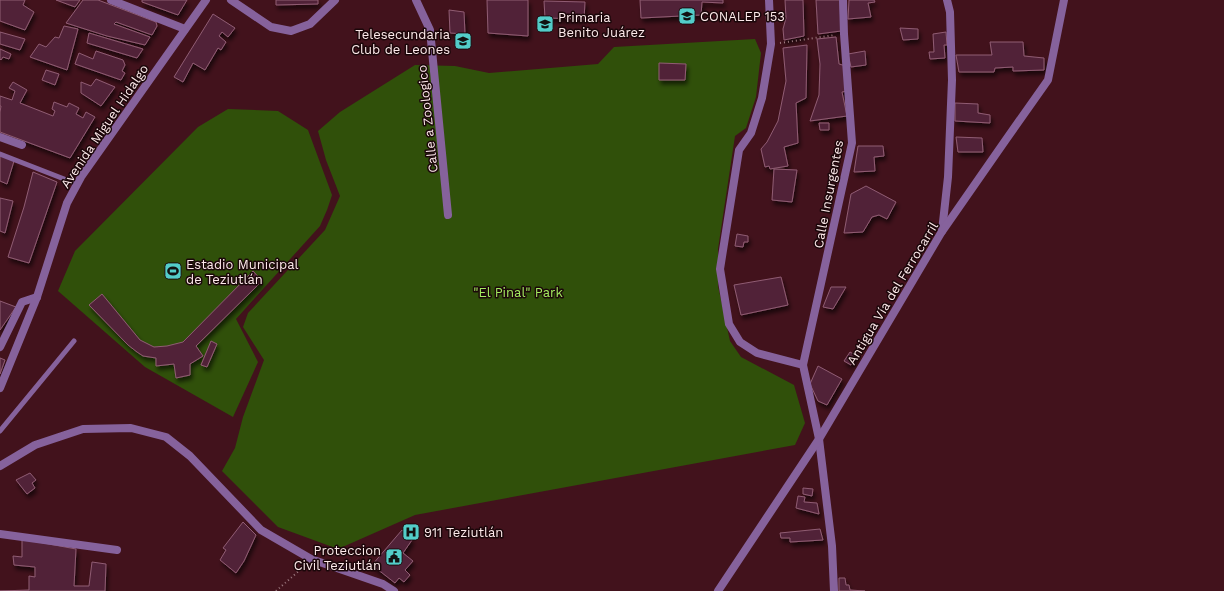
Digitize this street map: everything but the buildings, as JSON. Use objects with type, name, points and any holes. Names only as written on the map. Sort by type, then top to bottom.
[{"type":"street","points":[[111,0],[185,29]]},
{"type":"street","name":"Avenida Miguel Hidalgo","points":[[0,388],[37,297],[68,202],[77,184],[206,0]]},
{"type":"street","points":[[231,0],[270,27],[291,31],[310,24],[335,0]]},
{"type":"street","name":"Calle a Zoologico","points":[[416,0],[430,30],[448,215]]},
{"type":"street","points":[[769,0],[771,44],[762,98],[751,133],[739,150],[720,269],[729,324],[740,342],[757,352],[803,366],[819,439],[832,546],[834,591]]},
{"type":"street","name":"Calle Insurgentes","points":[[803,366],[852,143],[843,0]]},
{"type":"street","points":[[942,233],[948,177],[952,80],[950,12],[948,0]]},
{"type":"street","name":"Antigua Vía del Ferrocarril","points":[[718,591],[819,439],[942,233],[1004,141],[1048,80],[1064,0]]},
{"type":"street","points":[[0,137],[22,145]]},
{"type":"street","points":[[0,347],[22,302],[37,297]]},
{"type":"street","points":[[0,466],[34,445],[83,429],[131,428],[166,437],[190,456],[261,530],[311,559],[384,584],[394,591]]},
{"type":"street","points":[[0,534],[117,550]]},
{"type":"lane","points":[[0,154],[77,184]]},
{"type":"lane","points":[[0,431],[74,341]]},
{"type":"path","points":[[771,44],[844,34]]},
{"type":"path","points":[[276,591],[301,570]]},
{"type":"green space","name":"\"El Pinal\" Park","points":[[755,39],[761,53],[756,97],[746,128],[735,136],[718,249],[718,286],[730,341],[741,357],[794,385],[805,423],[795,445],[415,515],[338,549],[278,527],[222,471],[235,448],[243,417],[264,360],[243,327],[248,313],[325,230],[340,196],[326,160],[318,131],[340,112],[415,65],[455,66],[489,73],[598,64],[614,47]]},
{"type":"green space","name":"Estadio Municipal de Teziutlán","points":[[228,109],[278,111],[308,130],[332,195],[320,226],[236,319],[258,362],[233,417],[145,367],[58,291],[75,251],[198,127]]},
{"type":"place","name":"CONALEP 153","points":[[687,16]]},
{"type":"place","name":"Primaria Benito Juárez","points":[[545,24]]},
{"type":"place","name":"Telesecundaria Club de Leones","points":[[463,41]]},
{"type":"place","name":"Estadio Municipal de Teziutlán","points":[[173,271]]},
{"type":"place","name":"911 Teziutlán","points":[[411,532]]},
{"type":"place","name":"Proteccion Civil Teziutlán","points":[[394,557]]}]
